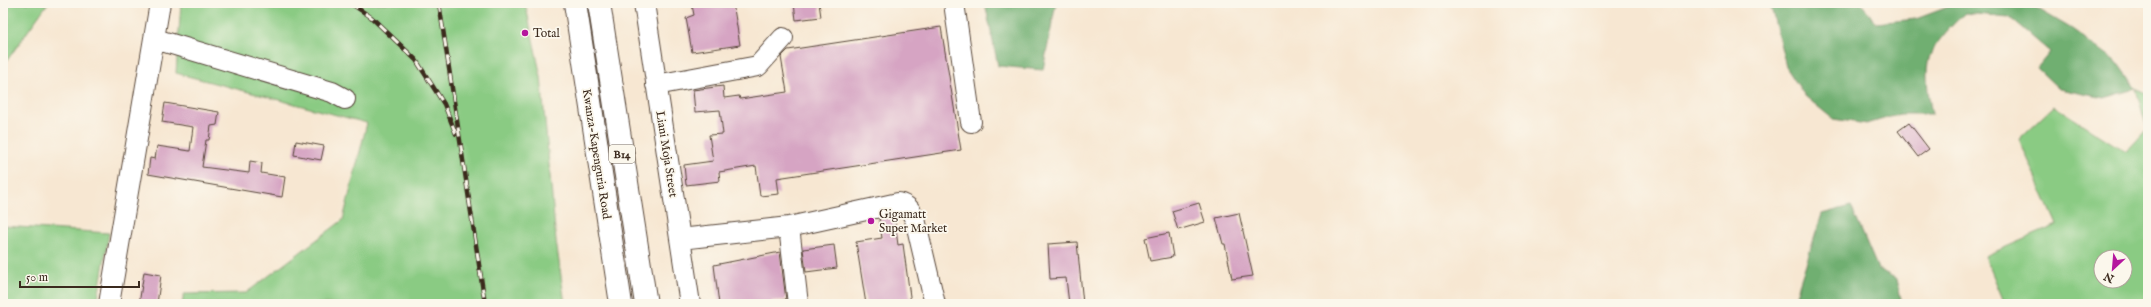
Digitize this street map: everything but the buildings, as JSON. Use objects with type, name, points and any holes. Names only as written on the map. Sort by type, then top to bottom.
[{"type":"highway","name":"Kwanza-Kapenguria Road","points":[[575,3],[621,304]]},
{"type":"highway","name":"Kwanza-Kapenguria Road","points":[[599,3],[646,304]]},
{"type":"street","points":[[109,304],[160,3]]},
{"type":"street","name":"Liani Moja Street","points":[[644,3],[690,304]]},
{"type":"street","points":[[954,3],[971,122]]},
{"type":"street","points":[[656,84],[758,66],[783,38]]},
{"type":"street","points":[[155,39],[332,92],[345,99]]},
{"type":"street","points":[[680,239],[789,227],[898,203],[905,205],[912,212],[915,220],[935,304]]},
{"type":"street","points":[[789,227],[798,304]]},
{"type":"green space","points":[[3,3],[48,3],[3,66]]},
{"type":"green space","points":[[181,3],[509,3],[526,7],[541,77],[556,241],[565,304],[182,304],[184,294],[246,293],[343,220],[367,123],[176,73]]},
{"type":"green space","points":[[985,3],[1056,3],[1043,70],[998,66]]},
{"type":"green space","points":[[1770,3],[1861,3],[1876,23],[1916,19],[1953,5],[1951,3],[2028,3],[2072,29],[2116,61],[2136,89],[2104,98],[2059,89],[2037,68],[2050,52],[2009,17],[1965,13],[1938,42],[1933,49],[1928,62],[1927,82],[1932,114],[1900,114],[1867,124],[1833,119],[1805,96],[1786,67]]},
{"type":"green space","points":[[2136,89],[2148,95],[2148,300],[2141,304],[2005,304],[1985,256],[2057,225],[2019,139],[2054,106],[2126,152],[2147,129]]},
{"type":"green space","points":[[1851,206],[1878,269],[1897,279],[1902,304],[1793,304],[1822,214]]},
{"type":"green space","points":[[3,226],[109,233],[97,304],[3,304]]},
{"type":"railway","points":[[350,3],[371,17],[416,60],[444,104],[456,134]]},
{"type":"railway","points":[[439,3],[485,304]]},
{"type":"place","name":"Total","points":[[525,33]]},
{"type":"place","name":"Gigamatt Super Market","points":[[871,221]]}]
